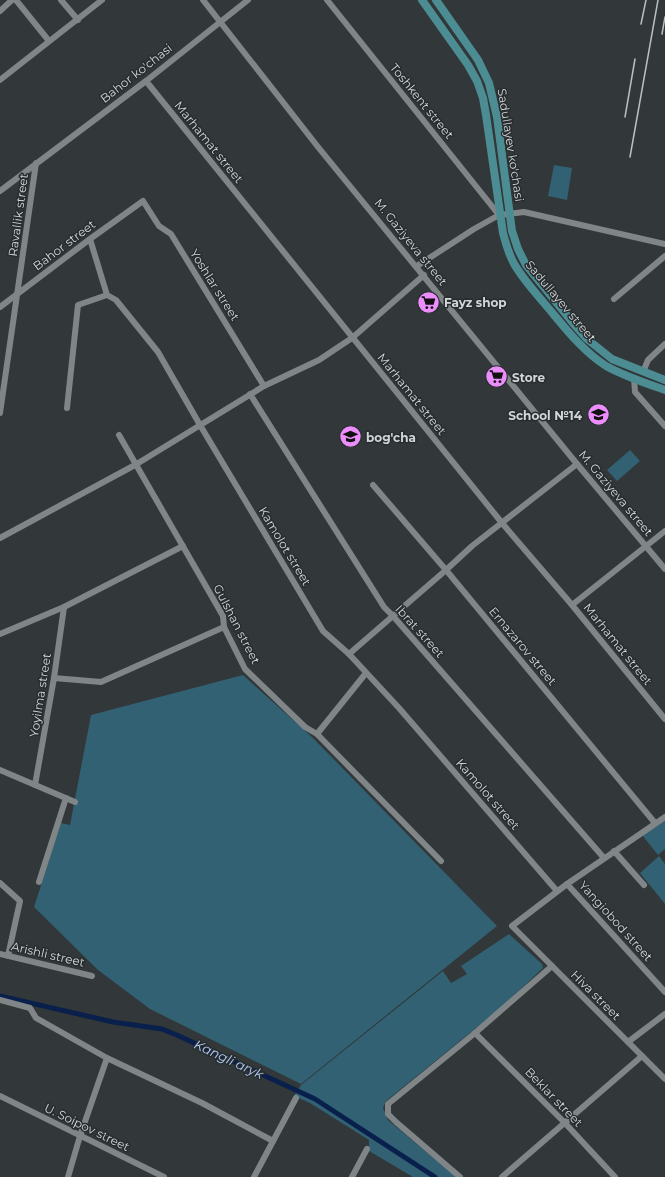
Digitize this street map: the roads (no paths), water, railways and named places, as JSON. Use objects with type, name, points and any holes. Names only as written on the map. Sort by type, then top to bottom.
[{"type":"main road","name":"Sadullayev street","points":[[422,0],[468,65],[477,81],[483,98],[499,215],[507,249],[515,266],[567,330],[589,353],[606,365],[634,378]]},
{"type":"main road","name":"Sadullayev ko'chasi","points":[[436,0],[478,60],[489,83],[497,117],[509,213],[515,240],[522,257],[572,324],[587,339],[607,356],[623,364],[665,380]]},
{"type":"main road","points":[[634,378],[665,390]]},
{"type":"street","points":[[0,11],[12,0]]},
{"type":"street","points":[[16,0],[49,41]]},
{"type":"street","points":[[61,0],[78,20]]},
{"type":"street","points":[[0,80],[102,0]]},
{"type":"street","name":"M. Gaziyeva street","points":[[203,0],[221,21],[318,147],[417,266],[577,464],[665,569]]},
{"type":"street","name":"Bahor ko'chasi","points":[[0,191],[146,81],[248,0]]},
{"type":"street","name":"Toshkent street","points":[[327,0],[499,215]]},
{"type":"street","name":"Marhamat street","points":[[146,81],[502,523],[665,719]]},
{"type":"street","name":"Ravallik street","points":[[0,413],[36,163]]},
{"type":"street","name":"Bahor street","points":[[0,307],[143,201]]},
{"type":"street","name":"Yoshlar street","points":[[143,201],[159,226],[171,234],[264,386]]},
{"type":"street","points":[[417,266],[474,229],[499,215],[509,213],[524,212],[665,244]]},
{"type":"street","points":[[67,408],[78,305],[107,296],[90,239]]},
{"type":"street","points":[[614,299],[665,256]]},
{"type":"street","points":[[0,538],[135,465],[264,386],[319,360],[352,338],[424,275]]},
{"type":"street","name":"Kamolot street","points":[[107,296],[116,300],[158,352],[323,631],[349,654],[399,708],[558,891]]},
{"type":"street","points":[[643,372],[648,360],[665,344]]},
{"type":"street","points":[[634,378],[635,392],[665,426]]},
{"type":"street","name":"Ibrat street","points":[[250,394],[384,607],[604,858]]},
{"type":"street","name":"Gulshan street","points":[[119,435],[223,616],[224,627],[246,669],[305,727],[317,734],[441,861]]},
{"type":"street","points":[[349,654],[472,546],[577,464]]},
{"type":"street","name":"Ernazarov street","points":[[373,485],[446,570],[655,823]]},
{"type":"street","points":[[572,606],[665,531]]},
{"type":"street","points":[[0,634],[64,607],[183,546]]},
{"type":"street","name":"Yoyilma street","points":[[35,785],[54,678],[64,607]]},
{"type":"street","points":[[54,678],[101,682],[224,627]]},
{"type":"street","points":[[317,734],[366,672]]},
{"type":"street","points":[[0,770],[75,802]]},
{"type":"street","points":[[39,882],[66,798]]},
{"type":"street","points":[[558,891],[665,816]]},
{"type":"street","points":[[614,851],[644,885]]},
{"type":"street","points":[[0,883],[20,901],[8,956]]},
{"type":"street","name":"Yangiobod street","points":[[567,884],[665,992]]},
{"type":"street","name":"Hiva street","points":[[558,891],[512,926],[665,1079]]},
{"type":"street","name":"Arishli street","points":[[0,954],[92,976]]},
{"type":"street","points":[[460,1177],[388,1114],[388,1104],[476,1033],[552,966]]},
{"type":"street","points":[[0,1000],[30,1008],[36,1018],[107,1058],[202,1103],[272,1141]]},
{"type":"street","points":[[628,1042],[665,1014]]},
{"type":"street","name":"Beklar street","points":[[476,1033],[564,1122],[615,1177]]},
{"type":"street","points":[[502,1177],[642,1056]]},
{"type":"street","points":[[68,1177],[80,1136],[107,1058]]},
{"type":"street","name":"U. Soipov street","points":[[0,1096],[164,1177]]},
{"type":"street","points":[[254,1177],[296,1098]]},
{"type":"street","points":[[352,1177],[367,1149]]},
{"type":"waterway","name":"Kangli aryk","points":[[0,996],[113,1022],[162,1029],[179,1036],[315,1099],[435,1177]]},
{"type":"railway","points":[[641,24],[646,0]]},
{"type":"railway","points":[[630,157],[658,0]]},
{"type":"railway","points":[[662,34],[665,17]]},
{"type":"railway","points":[[625,117],[635,59]]},
{"type":"place","name":"Fayz shop","points":[[429,302]]},
{"type":"place","name":"Store","points":[[496,377]]},
{"type":"place","name":"School №14","points":[[598,415]]},
{"type":"place","name":"bog'cha","points":[[351,437]]}]
